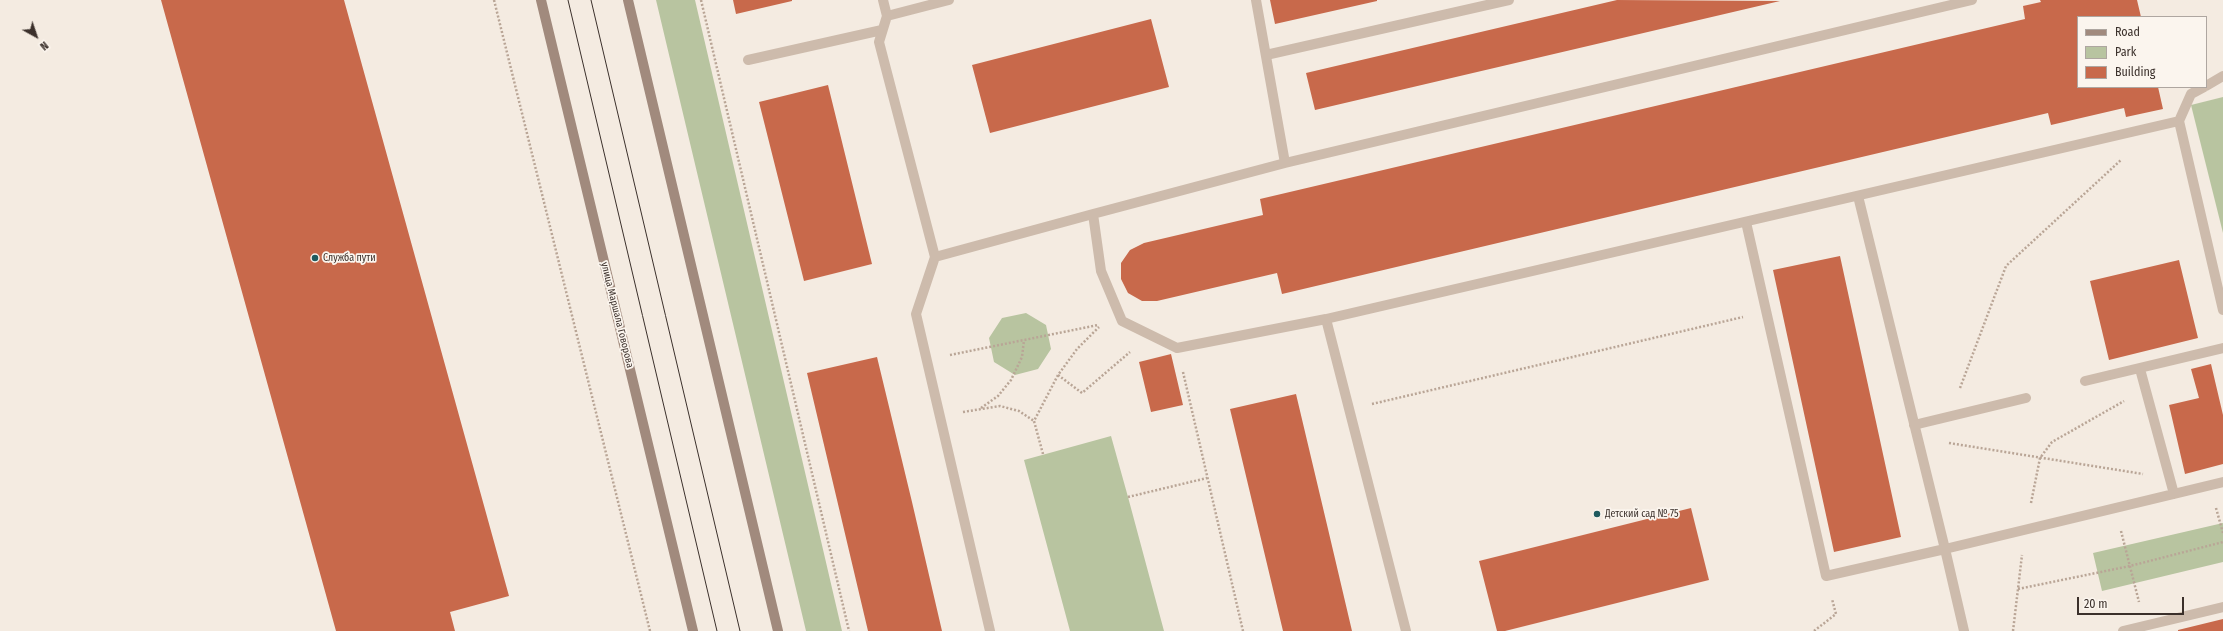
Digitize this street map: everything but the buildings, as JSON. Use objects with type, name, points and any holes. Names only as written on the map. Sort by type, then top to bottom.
[{"type":"main road","name":"улица Маршала Говорова","points":[[541,0],[693,631]]},
{"type":"main road","points":[[628,0],[778,631]]},
{"type":"lane","points":[[883,0],[887,16],[879,42],[935,257],[916,314],[990,631]]},
{"type":"lane","points":[[887,16],[949,0]]},
{"type":"lane","points":[[1256,0],[1285,163]]},
{"type":"lane","points":[[1266,55],[1509,0]]},
{"type":"lane","points":[[935,257],[1285,163],[1972,0]]},
{"type":"lane","points":[[748,60],[882,30]]},
{"type":"lane","points":[[2207,85],[2223,76]]},
{"type":"lane","points":[[2202,88],[2191,94],[2179,121],[2223,310]]},
{"type":"lane","points":[[1093,214],[1101,272],[1122,320],[1177,348],[1326,319],[2179,121]]},
{"type":"lane","points":[[1858,196],[1964,631]]},
{"type":"lane","points":[[1746,222],[1826,576],[2223,482]]},
{"type":"lane","points":[[1326,319],[1406,631]]},
{"type":"lane","points":[[2085,381],[2223,348]]},
{"type":"lane","points":[[2140,369],[2174,494]]},
{"type":"lane","points":[[1914,425],[2026,398]]},
{"type":"lane","points":[[2123,631],[2223,607]]},
{"type":"path","points":[[494,0],[650,631]]},
{"type":"path","points":[[701,0],[849,631]]},
{"type":"path","points":[[1958,395],[2006,266],[2125,155]]},
{"type":"path","points":[[1349,410],[1766,312]]},
{"type":"path","points":[[927,359],[1101,325],[1076,349],[1058,375],[1034,421]]},
{"type":"path","points":[[1058,375],[1082,393],[1150,334]]},
{"type":"path","points":[[980,408],[998,396],[1012,380],[1022,357],[1024,340]]},
{"type":"path","points":[[1177,348],[1243,631]]},
{"type":"path","points":[[2013,631],[2026,529],[2040,458],[2052,442],[2145,389]]},
{"type":"path","points":[[940,418],[980,408],[1000,406],[1019,411],[1034,421],[1043,454]]},
{"type":"path","points":[[1918,438],[2170,478]]},
{"type":"path","points":[[1128,497],[1207,478]]},
{"type":"path","points":[[2216,506],[2223,533]]},
{"type":"path","points":[[2114,508],[2145,626]]},
{"type":"path","points":[[2018,589],[2130,566],[2223,542]]},
{"type":"path","points":[[1814,631],[1836,614],[1826,576]]},
{"type":"green space","points":[[656,0],[695,0],[842,631],[806,631]]},
{"type":"green space","points":[[2223,97],[2223,233],[2191,105]]},
{"type":"green space","points":[[1026,313],[1046,325],[1051,349],[1038,369],[1015,375],[994,362],[989,338],[1002,318]]},
{"type":"green space","points":[[1111,436],[1164,631],[1070,631],[1024,460]]},
{"type":"green space","points":[[2223,523],[2223,562],[2102,591],[2093,553]]},
{"type":"tram line","points":[[568,0],[717,631]]},
{"type":"tram line","points":[[591,0],[740,631]]},
{"type":"place","name":"Служба пути","points":[[315,258]]},
{"type":"place","name":"Детский сад № 75","points":[[1597,514]]}]
